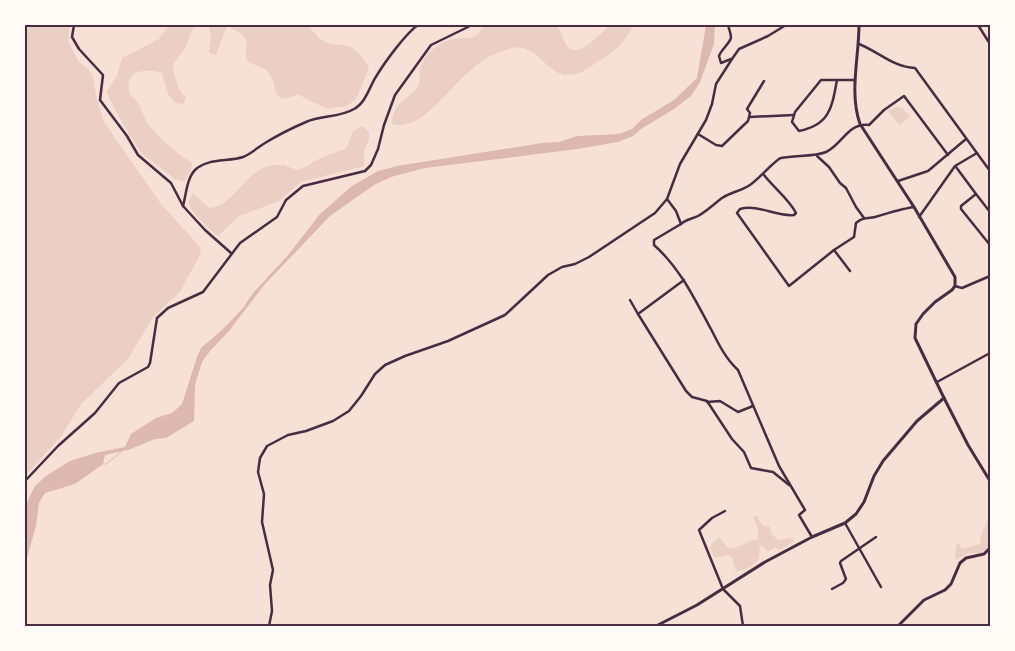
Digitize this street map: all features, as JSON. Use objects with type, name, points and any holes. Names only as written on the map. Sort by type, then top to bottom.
[{"type":"street","points":[[74,25],[72,37],[79,49],[103,75],[100,100],[127,136],[138,156],[171,183],[183,206],[231,254]]},
{"type":"street","points":[[183,206],[188,185],[196,169],[209,162],[228,161],[244,157],[280,134],[309,121],[347,113],[356,109],[362,102],[376,75],[410,30],[418,25]]},
{"type":"street","points":[[25,481],[58,446],[95,412],[119,383],[148,367],[157,318],[168,308],[203,292],[240,243],[277,217],[286,200],[303,186],[365,170],[371,165],[378,150],[384,125],[395,95],[431,45],[472,25]]},
{"type":"street","points":[[728,25],[731,38],[719,54],[719,61],[722,63],[732,58]]},
{"type":"street","points":[[269,626],[272,611],[270,584],[273,570],[262,522],[264,494],[258,472],[260,458],[267,446],[288,435],[324,424],[348,411],[362,396],[376,374],[385,366],[505,315],[548,275],[562,266],[575,264],[589,257],[654,212],[667,199],[680,164],[706,120],[716,84],[732,58],[740,49],[786,25]]},
{"type":"street","points":[[859,25],[855,110],[860,124],[898,181],[955,277],[955,286],[952,290],[935,302],[916,324],[915,338],[968,445],[990,481]]},
{"type":"street","points":[[978,25],[990,44]]},
{"type":"street","points":[[859,44],[872,49],[903,68],[914,68],[990,171]]},
{"type":"street","points":[[837,80],[832,106],[823,120],[812,129],[799,131],[792,122],[794,115],[821,80],[837,80],[855,80]]},
{"type":"street","points":[[698,134],[716,145],[722,146],[748,121],[750,113],[747,109],[764,82]]},
{"type":"street","points":[[812,537],[799,515],[805,510],[779,466],[738,370],[731,364],[684,280],[664,254],[654,245],[654,240],[685,220],[706,211],[722,198],[748,187],[779,158],[801,155],[817,156],[829,151],[852,128],[860,124],[869,125],[884,110],[904,96],[948,155]]},
{"type":"street","points":[[750,117],[794,115]]},
{"type":"street","points":[[898,181],[928,171],[966,139]]},
{"type":"street","points":[[919,217],[955,166],[977,153]]},
{"type":"street","points":[[817,156],[829,166],[846,188],[864,218]]},
{"type":"street","points":[[955,166],[990,212]]},
{"type":"street","points":[[764,174],[771,185],[796,213],[794,215],[787,215],[748,207],[740,209],[737,213],[789,286],[811,267],[854,236],[856,223],[864,218],[914,207]]},
{"type":"street","points":[[976,194],[963,203],[960,209],[990,246]]},
{"type":"street","points":[[667,199],[676,210],[681,224]]},
{"type":"street","points":[[834,250],[850,271]]},
{"type":"street","points":[[955,286],[962,288],[990,276]]},
{"type":"street","points":[[638,314],[684,280]]},
{"type":"street","points":[[630,300],[686,391],[692,397],[707,402],[720,401],[738,412],[753,406]]},
{"type":"street","points":[[937,382],[990,353]]},
{"type":"street","points":[[656,626],[697,605],[765,562],[812,537],[845,523],[856,514],[864,502],[874,476],[897,442],[917,420],[944,398]]},
{"type":"street","points":[[707,402],[732,439],[744,452],[751,468],[774,472],[794,490]]},
{"type":"street","points":[[725,511],[712,518],[699,530],[723,589],[740,606],[743,626]]},
{"type":"street","points":[[845,523],[881,587]]},
{"type":"street","points":[[832,590],[843,583],[846,578],[840,563],[841,561],[876,537]]},
{"type":"street","points":[[898,626],[924,600],[945,590],[951,584],[960,563],[966,558],[984,554],[990,548]]},
{"type":"shaded area","points":[[25,25],[70,25],[68,41],[79,62],[93,76],[96,96],[104,122],[161,204],[200,247],[201,253],[180,292],[153,317],[128,359],[81,404],[62,435],[25,476]]},
{"type":"shaded area","points":[[169,25],[197,25],[193,29],[185,49],[173,64],[179,89],[186,98],[183,104],[171,98],[162,73],[156,71],[144,71],[134,75],[130,78],[129,90],[153,130],[168,145],[192,163],[191,170],[184,182],[175,179],[141,153],[107,94],[117,76],[122,58],[159,39]]},
{"type":"shaded area","points":[[209,25],[308,25],[325,42],[348,46],[356,51],[365,60],[369,68],[356,99],[347,106],[327,109],[297,94],[283,99],[277,94],[268,72],[246,59],[247,43],[245,38],[229,26],[226,28],[216,55],[209,52],[211,37]]},
{"type":"shaded area","points":[[484,25],[557,25],[566,45],[573,50],[578,50],[590,44],[610,25],[634,25],[624,41],[614,51],[575,74],[566,75],[559,73],[524,48],[516,47],[484,59],[420,118],[411,123],[392,124],[393,114],[397,107],[418,87],[421,65],[433,49],[451,40],[475,36]]},
{"type":"shaded area","points":[[706,25],[715,25],[714,44],[700,82],[691,96],[633,136],[618,142],[577,149],[425,168],[391,177],[374,185],[330,216],[265,284],[229,331],[202,362],[195,385],[194,421],[166,438],[155,439],[128,450],[105,455],[103,464],[75,484],[45,493],[39,503],[36,526],[25,565],[25,506],[35,486],[46,476],[70,461],[95,453],[125,447],[131,434],[156,418],[172,413],[182,404],[201,348],[243,308],[253,293],[289,254],[320,214],[352,186],[378,171],[397,166],[542,143],[559,142],[577,136],[619,134],[632,129],[641,120],[674,100],[697,78]]},
{"type":"shaded area","points":[[897,106],[899,108],[902,107],[910,117],[899,125],[888,111]]},
{"type":"shaded area","points":[[362,126],[369,132],[369,139],[364,151],[364,166],[301,182],[279,201],[239,216],[218,236],[197,217],[188,203],[193,193],[209,208],[217,206],[231,197],[249,178],[265,167],[280,165],[300,169],[346,149],[353,131]]},
{"type":"shaded area","points":[[990,515],[990,541],[987,549],[981,553],[969,553],[955,560],[956,545],[960,544],[961,548],[980,544],[982,533]]},
{"type":"shaded area","points":[[757,516],[762,525],[770,527],[772,535],[779,540],[794,539],[793,542],[780,550],[775,547],[768,552],[761,546],[756,563],[736,572],[732,558],[728,555],[715,558],[711,544],[719,537],[728,548],[757,539],[757,525],[753,517]]},
{"type":"waterway","points":[[103,464],[106,464],[122,451]]}]
